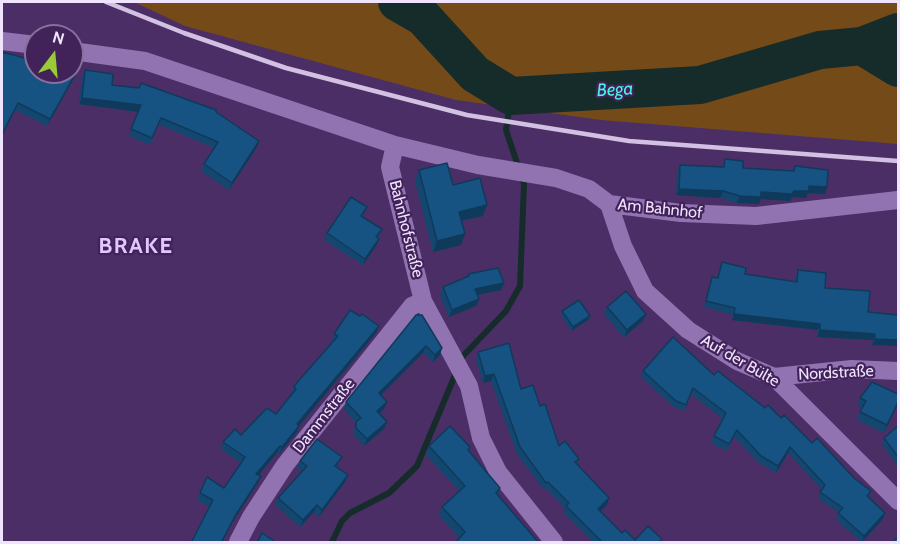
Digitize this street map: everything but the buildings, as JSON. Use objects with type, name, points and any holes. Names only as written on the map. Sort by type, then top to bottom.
[{"type":"street","points":[[2,40],[24,43]]},
{"type":"street","points":[[84,53],[145,61],[394,145]]},
{"type":"street","name":"Am Bahnhof","points":[[394,145],[478,165],[556,178],[589,189],[609,204],[681,213],[756,216],[898,200]]},
{"type":"street","name":"Bahnhofstraße","points":[[394,145],[390,167],[423,300],[469,386],[481,438],[498,472],[554,543]]},
{"type":"street","name":"Auf der Bülte","points":[[609,204],[623,246],[645,291],[688,330],[737,362],[774,377],[898,501]]},
{"type":"street","name":"Dammstraße","points":[[238,543],[251,517],[285,465],[412,306],[423,300]]},
{"type":"street","name":"Nordstraße","points":[[774,377],[852,369],[898,371]]},
{"type":"shaded area","points":[[134,2],[898,2],[898,144],[601,120],[456,100],[185,26]]},
{"type":"waterway","name":"Bega","points":[[397,2],[423,17],[475,74],[511,96],[700,85],[820,50],[862,46],[898,68]]},
{"type":"waterway","name":"Bega","points":[[862,46],[898,32]]},
{"type":"waterway","points":[[332,542],[342,521],[350,513],[389,493],[417,466],[463,356],[506,311],[520,286],[524,184],[506,130],[511,96]]},
{"type":"railway","points":[[106,2],[184,33],[286,68],[467,115],[629,141],[898,161]]},
{"type":"district","name":"BRAKE","points":[[136,247]]}]
